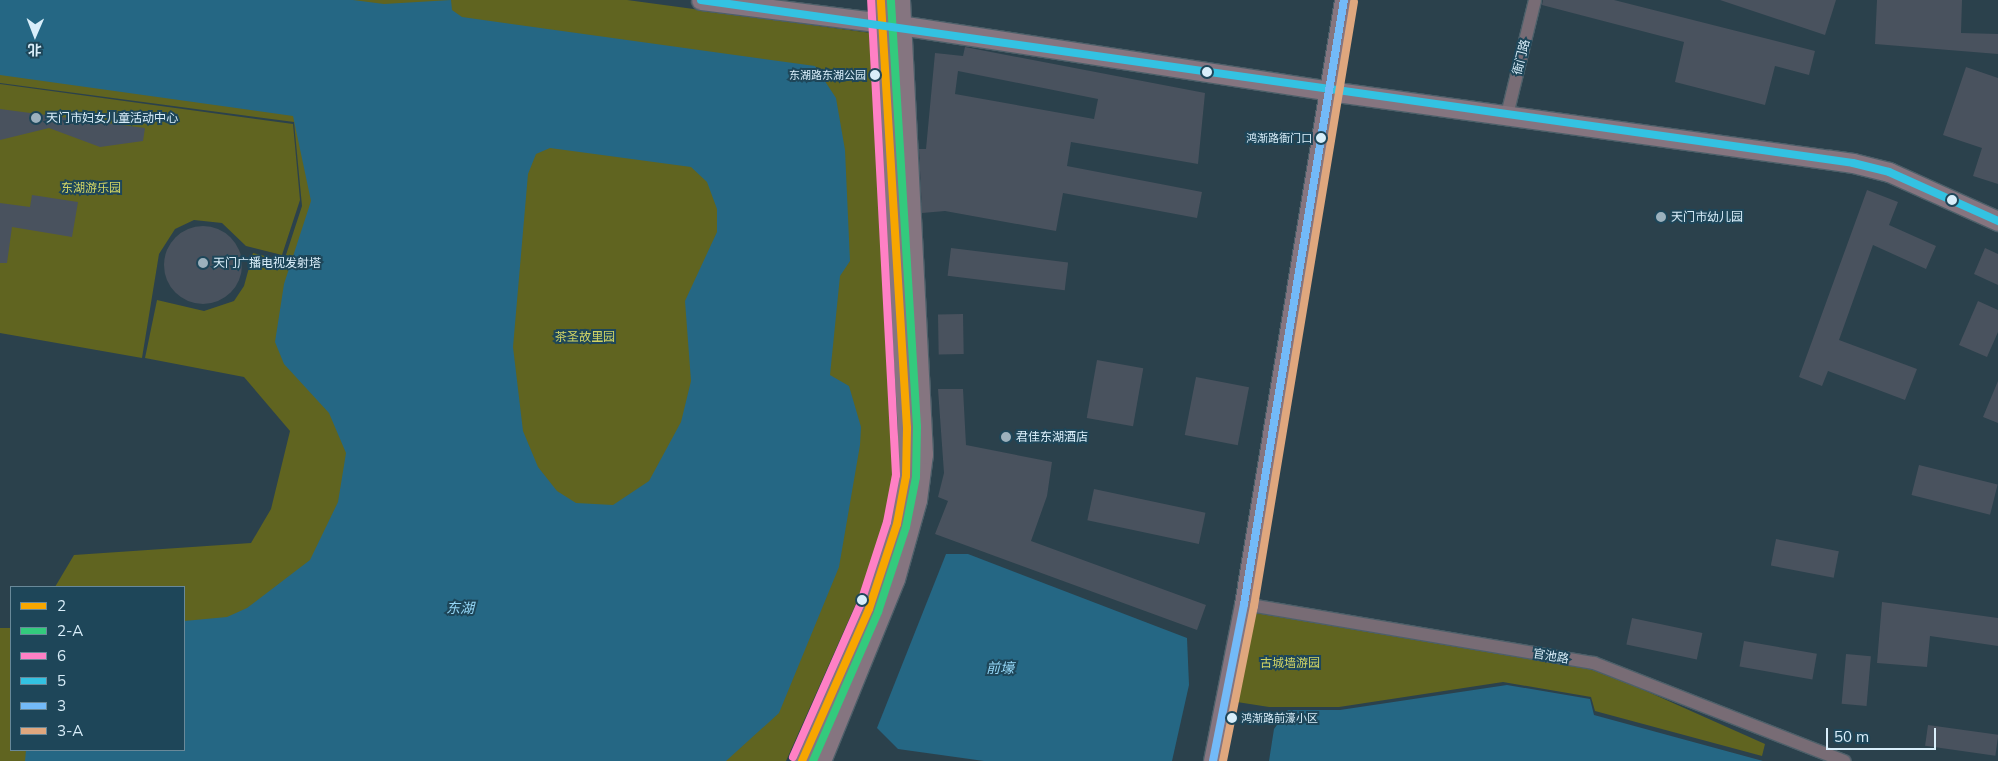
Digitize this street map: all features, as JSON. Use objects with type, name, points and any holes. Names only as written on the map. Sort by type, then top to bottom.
[{"type":"street","points":[[701,0],[900,24],[1329,91],[1871,166],[1998,221]]},
{"type":"street","points":[[802,761],[869,609],[894,532],[906,476],[907,428],[881,0]]},
{"type":"street","points":[[821,761],[895,579],[917,500],[923,454],[900,0]]},
{"type":"street","points":[[1213,761],[1244,604],[1344,0]]},
{"type":"street","name":"衙门路","points":[[1507,115],[1535,0]]},
{"type":"street","name":"官池路","points":[[1244,604],[1594,663],[1844,761]]},
{"type":"green space","name":"东湖","points":[[0,0],[627,0],[871,33],[901,442],[895,492],[879,552],[786,761],[0,761],[0,628],[10,628],[10,751],[185,751],[185,586],[56,586],[74,555],[251,543],[271,509],[290,431],[244,377],[145,358],[157,300],[204,311],[234,301],[244,286],[253,253],[284,261],[302,206],[294,122],[0,83]]},
{"type":"green space","name":"东湖游乐园","points":[[0,84],[293,124],[300,200],[282,255],[246,246],[222,223],[194,220],[175,229],[159,254],[142,358],[0,333]]},
{"type":"green space","name":"古城墙游园","points":[[1256,611],[1599,670],[1765,744],[1762,756],[1595,711],[1591,697],[1503,682],[1339,707],[1269,707],[1237,702]]},
{"type":"water","name":"东湖","points":[[0,0],[353,0],[384,4],[451,0],[452,10],[462,17],[815,66],[836,98],[845,150],[850,261],[840,276],[830,375],[849,386],[861,427],[860,445],[839,567],[779,713],[726,761],[25,761],[26,751],[185,751],[185,621],[227,617],[247,608],[310,560],[338,502],[346,453],[329,413],[284,364],[275,342],[284,284],[311,201],[293,116],[0,75]],"holes":[[[550,148],[691,167],[707,182],[717,209],[717,232],[685,301],[691,381],[681,422],[649,481],[613,505],[576,503],[557,491],[538,467],[523,431],[513,347],[528,174],[536,154]]]},
{"type":"water","name":"前壕","points":[[946,554],[968,554],[1187,638],[1189,685],[1172,761],[984,761],[898,749],[877,728]]},
{"type":"water","points":[[1507,685],[1590,699],[1594,715],[1763,761],[1269,761],[1274,729],[1288,710],[1340,710]]},
{"type":"building","points":[[1543,0],[1614,0],[1815,51],[1809,75],[1775,66],[1765,105],[1675,82],[1684,42],[1542,5]]},
{"type":"building","points":[[1720,0],[1836,0],[1825,35]]},
{"type":"building","points":[[1877,0],[1962,0],[1961,33],[1998,34],[1998,54],[1875,44]]},
{"type":"building","points":[[965,47],[1205,93],[1198,164],[1071,142],[1067,166],[1202,192],[1197,218],[1063,193],[1056,231],[945,211],[922,213],[919,149],[926,149],[935,53],[963,56]],"holes":[[[958,71],[1098,99],[1094,119],[955,94]]]},
{"type":"building","points":[[1966,67],[1998,78],[1998,184],[1973,176],[1982,148],[1943,135]]},
{"type":"building","name":"天门市妇女儿童活动中心","points":[[0,109],[145,128],[143,141],[100,147],[49,128],[0,140]]},
{"type":"building","points":[[1867,190],[1898,202],[1889,225],[1936,246],[1926,269],[1873,245],[1839,340],[1917,369],[1905,400],[1828,371],[1822,386],[1799,377]]},
{"type":"building","points":[[32,195],[78,202],[72,237],[12,227],[7,263],[0,263],[0,203],[30,207]]},
{"type":"building","name":"天门广播电视发射塔","points":[[203,226],[218,229],[231,237],[239,250],[242,265],[239,280],[231,293],[218,301],[203,304],[188,301],[175,293],[167,280],[164,265],[167,250],[175,237],[188,229]]},
{"type":"building","points":[[951,248],[1068,262],[1065,290],[948,276]]},
{"type":"building","points":[[1985,248],[1998,254],[1998,285],[1974,274]]},
{"type":"building","points":[[1978,301],[1998,310],[1998,332],[1987,357],[1959,345]]},
{"type":"building","points":[[938,314],[963,314],[964,354],[939,354]]},
{"type":"building","points":[[1097,360],[1143,368],[1133,426],[1087,418]]},
{"type":"building","points":[[1196,377],[1249,387],[1238,445],[1185,435]]},
{"type":"building","points":[[1998,381],[1998,423],[1983,417]]},
{"type":"building","points":[[938,389],[963,389],[966,445],[1052,462],[1047,496],[1031,541],[1206,605],[1197,630],[935,534],[948,501],[938,497],[944,473]]},
{"type":"building","points":[[1919,465],[1998,485],[1990,515],[1912,495]]},
{"type":"building","points":[[1094,489],[1206,513],[1199,544],[1087,520]]},
{"type":"building","points":[[1776,539],[1839,551],[1834,578],[1771,566]]},
{"type":"building","points":[[1882,602],[1998,618],[1998,646],[1930,636],[1927,667],[1877,663]]},
{"type":"building","points":[[1632,618],[1702,633],[1697,659],[1626,644]]},
{"type":"building","points":[[1744,641],[1817,654],[1812,679],[1739,667]]},
{"type":"building","points":[[1846,654],[1871,656],[1867,706],[1842,704]]},
{"type":"building","points":[[1928,725],[1998,735],[1995,756],[1925,746]]},
{"type":"transit line","name":"5","points":[[701,0],[1853,163],[1889,172],[1998,221]]},
{"type":"transit line","name":"2","points":[[802,761],[869,609],[897,524],[906,476],[907,428],[881,0]]},
{"type":"transit line","name":"2-A","points":[[813,761],[878,612],[906,527],[916,477],[917,427],[891,0]]},
{"type":"transit line","name":"3","points":[[1213,761],[1244,604],[1344,0]]},
{"type":"transit line","name":"6","points":[[793,757],[860,605],[887,522],[896,475],[871,1]]},
{"type":"transit line","name":"3-A","points":[[1223,761],[1254,606],[1354,2]]},
{"type":"place","name":"东湖路东湖公园","points":[[875,75]]},
{"type":"place","name":"天门市妇女儿童活动中心","points":[[36,118]]},
{"type":"place","name":"鸿渐路衙门口","points":[[1321,138]]},
{"type":"place","name":"天门市幼儿园","points":[[1661,217]]},
{"type":"place","name":"天门广播电视发射塔","points":[[203,263]]},
{"type":"place","name":"君佳东湖酒店","points":[[1006,437]]},
{"type":"place","name":"鸿渐路前濠小区","points":[[1232,718]]},
{"type":"park label","name":"茶圣故里园","points":[[585,337]]}]
